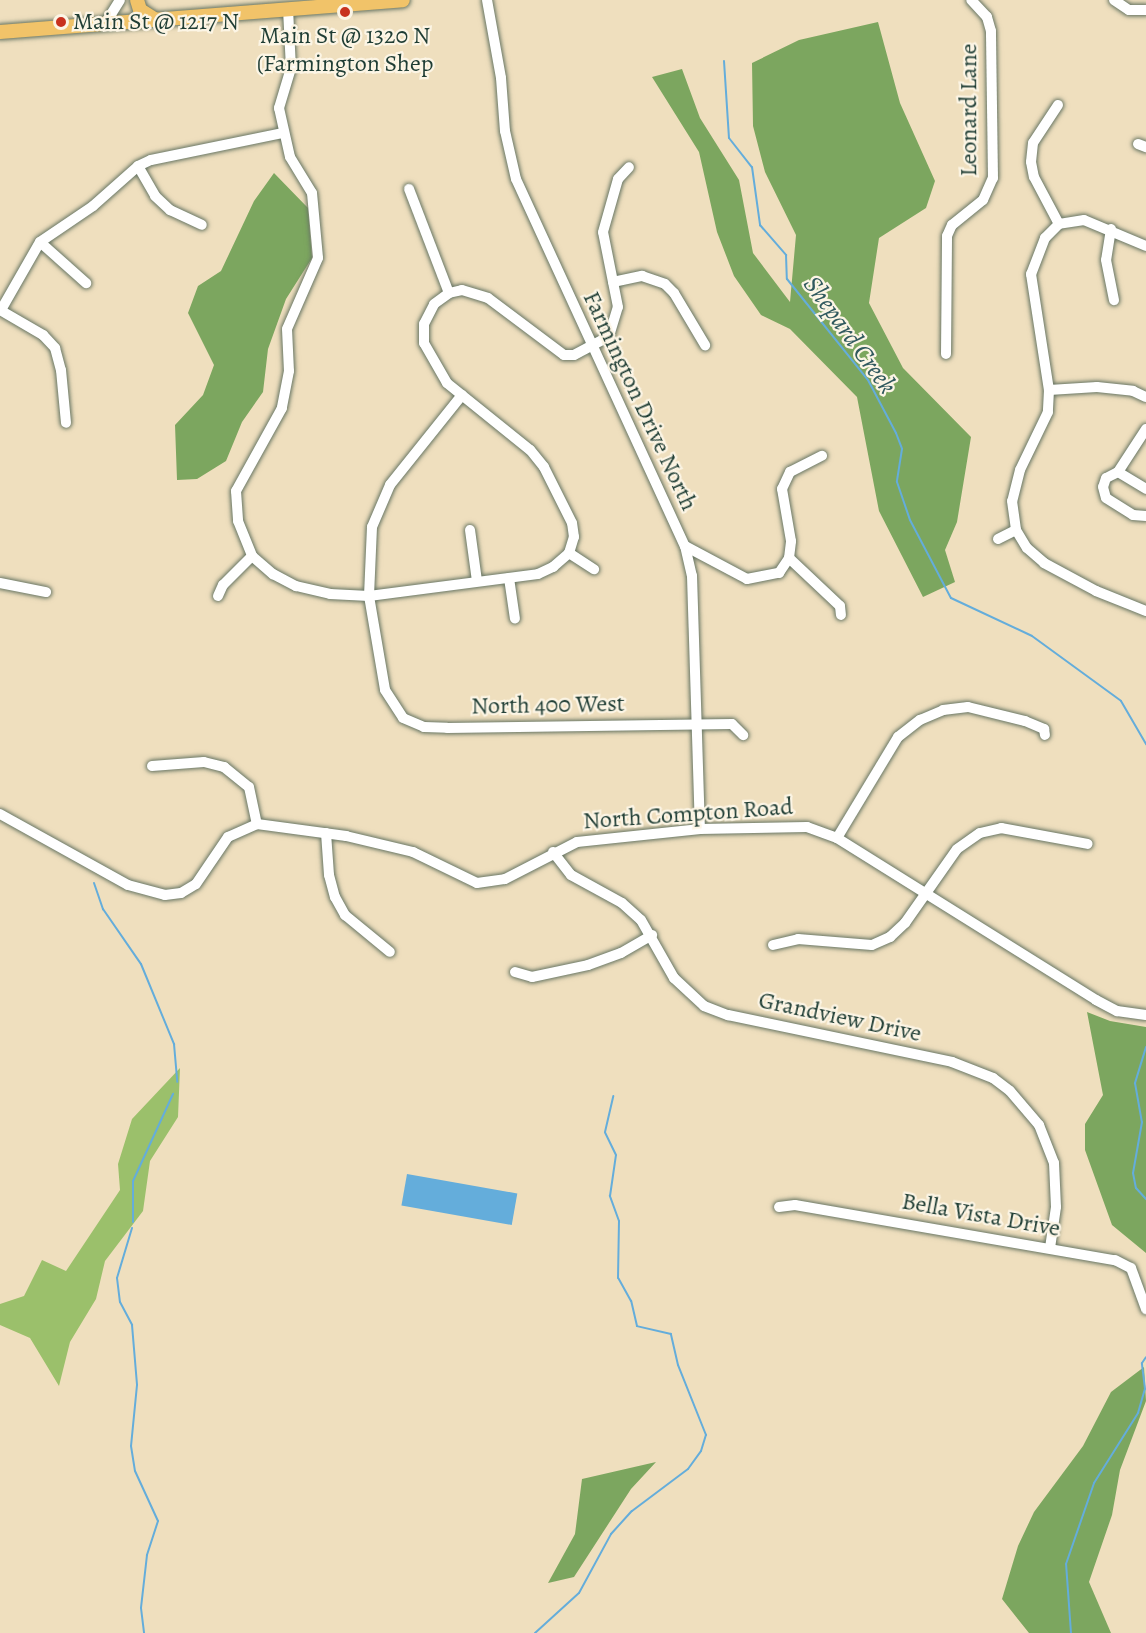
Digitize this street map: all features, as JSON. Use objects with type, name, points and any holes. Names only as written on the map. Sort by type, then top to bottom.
[{"type":"main road","points":[[136,0],[140,10],[156,20]]},
{"type":"main road","points":[[0,32],[403,0]]},
{"type":"street","points":[[105,24],[120,0]]},
{"type":"street","name":"Farmington Drive North","points":[[487,0],[501,78],[505,131],[516,179],[591,347],[685,546],[692,576],[700,830]]},
{"type":"street","name":"Leonard Lane","points":[[946,354],[947,236],[952,225],[983,200],[993,178],[991,31],[987,17],[971,0]]},
{"type":"street","points":[[1114,0],[1129,10],[1146,10]]},
{"type":"street","points":[[288,9],[291,68],[279,108],[290,157],[312,193],[318,258],[287,329],[289,371],[282,408],[236,490],[238,521],[252,556],[273,574],[296,586],[330,594],[369,596],[546,571],[569,553],[574,537],[572,523],[544,467],[530,450],[447,383],[424,343],[424,324],[434,304],[448,293],[475,292],[488,298],[564,355],[591,347],[609,336],[618,307],[603,232],[618,179],[629,167]]},
{"type":"street","points":[[1058,105],[1033,143],[1031,162],[1034,177],[1059,224]]},
{"type":"street","points":[[66,423],[61,370],[55,348],[43,335],[0,310],[40,242],[93,206],[138,166],[283,133]]},
{"type":"street","points":[[138,166],[155,196],[170,210],[202,225]]},
{"type":"street","points":[[409,189],[448,293]]},
{"type":"street","points":[[1146,246],[1112,229],[1084,220],[1059,224],[1045,238],[1031,274],[1049,390],[1048,412],[1020,470],[1012,501],[1016,530],[1027,548],[1044,563],[1096,591],[1146,611]]},
{"type":"street","points":[[1112,229],[1106,260],[1114,300]]},
{"type":"street","points":[[40,242],[86,283]]},
{"type":"street","points":[[614,282],[642,276],[665,285],[674,293],[705,345]]},
{"type":"street","points":[[1049,390],[1097,387],[1133,391],[1146,397]]},
{"type":"street","points":[[369,596],[368,555],[380,503],[390,485],[462,395]]},
{"type":"street","points":[[1146,429],[1118,472],[1106,478],[1103,486],[1106,498],[1132,515],[1146,516]]},
{"type":"street","points":[[685,546],[747,579],[779,573],[789,558],[791,541],[782,489],[790,472],[822,456]]},
{"type":"street","points":[[1118,472],[1146,489]]},
{"type":"street","points":[[471,530],[477,581]]},
{"type":"street","points":[[998,538],[1016,530]]},
{"type":"street","points":[[569,553],[594,569]]},
{"type":"street","points":[[218,596],[252,556]]},
{"type":"street","points":[[789,558],[840,606],[841,615]]},
{"type":"street","points":[[509,578],[515,619]]},
{"type":"street","points":[[0,583],[46,592]]},
{"type":"street","name":"North 400 West","points":[[369,596],[385,690],[403,718],[424,727],[696,723],[732,724],[743,735]]},
{"type":"street","points":[[837,838],[898,737],[920,720],[943,710],[968,707],[1025,721],[1044,729],[1045,735]]},
{"type":"street","points":[[0,814],[128,885],[153,895],[181,893],[196,884],[228,837],[257,824],[249,787],[224,767],[204,762],[152,766]]},
{"type":"street","name":"North Compton Road","points":[[257,824],[326,833],[413,852],[477,883],[506,879],[553,852],[577,842],[700,830],[791,826],[837,838],[1096,1000],[1117,1011],[1146,1015]]},
{"type":"street","points":[[773,945],[798,939],[872,945],[891,937],[905,923],[924,892],[957,849],[980,833],[1001,828],[1088,844]]},
{"type":"street","points":[[326,833],[329,875],[335,897],[345,915],[390,952]]},
{"type":"street","name":"Grandview Drive","points":[[553,852],[571,874],[622,903],[652,935],[674,978],[704,1006],[728,1015],[952,1062],[993,1078],[1010,1091],[1039,1125],[1054,1163],[1056,1206],[1050,1248]]},
{"type":"street","points":[[515,972],[532,977],[588,966],[621,953],[652,935]]},
{"type":"street","name":"Bella Vista Drive","points":[[779,1207],[795,1205],[1115,1260],[1131,1268],[1146,1309]]},
{"type":"green space","points":[[878,22],[900,103],[935,181],[926,208],[879,238],[869,303],[903,368],[971,437],[957,522],[945,550],[955,582],[923,597],[879,511],[857,397],[790,329],[761,315],[734,276],[717,232],[699,152],[652,77],[682,69],[700,118],[739,180],[753,253],[790,302],[796,235],[765,172],[753,126],[752,63],[799,40]]},
{"type":"green space","points":[[274,173],[308,208],[312,258],[286,299],[268,349],[263,392],[242,422],[226,461],[197,479],[177,480],[175,425],[203,395],[214,365],[188,313],[198,286],[221,271],[254,201]]},
{"type":"green space","points":[[1087,1012],[1110,1021],[1146,1027],[1146,1253],[1112,1225],[1085,1150],[1085,1124],[1103,1095]]},
{"type":"green space","points":[[180,1068],[178,1117],[150,1161],[143,1211],[105,1261],[96,1299],[70,1342],[59,1386],[30,1338],[0,1325],[0,1304],[24,1296],[42,1260],[66,1271],[120,1190],[118,1164],[132,1119]]},
{"type":"green space","points":[[1144,1367],[1146,1401],[1120,1470],[1112,1515],[1089,1582],[1111,1633],[1029,1633],[1002,1599],[1018,1546],[1034,1512],[1083,1446],[1111,1392]]},
{"type":"green space","points":[[656,1462],[631,1489],[574,1577],[548,1583],[575,1534],[582,1479]]},
{"type":"water","points":[[407,1174],[517,1193],[512,1225],[401,1206]]},
{"type":"waterway","name":"Shepard Creek","points":[[724,61],[729,138],[752,167],[760,225],[786,255],[787,279],[868,380],[896,433],[902,449],[897,482],[910,520],[951,598],[1032,636],[1121,701],[1146,744]]},
{"type":"waterway","points":[[94,883],[103,909],[141,964],[174,1044],[177,1082]]},
{"type":"waterway","name":"Shepard Creek","points":[[1146,1047],[1135,1083],[1142,1122],[1133,1173],[1136,1188],[1146,1199]]},
{"type":"waterway","points":[[133,1222],[133,1181],[173,1094]]},
{"type":"waterway","points":[[535,1633],[579,1593],[611,1534],[632,1511],[688,1469],[701,1451],[706,1435],[678,1365],[671,1334],[637,1326],[631,1301],[618,1278],[619,1221],[610,1196],[616,1155],[605,1132],[613,1096]]},
{"type":"waterway","points":[[132,1228],[117,1278],[120,1302],[132,1325],[137,1385],[131,1446],[135,1471],[158,1521],[147,1555],[141,1608],[144,1633]]},
{"type":"waterway","name":"Shepard Creek","points":[[1071,1633],[1066,1564],[1094,1483],[1138,1413],[1145,1389],[1142,1363],[1146,1357]]},
{"type":"place","name":"Main St @ 1320 N (Farmington Shep","points":[[345,12]]},
{"type":"place","name":"Main St @ 1217 N","points":[[61,22]]}]
